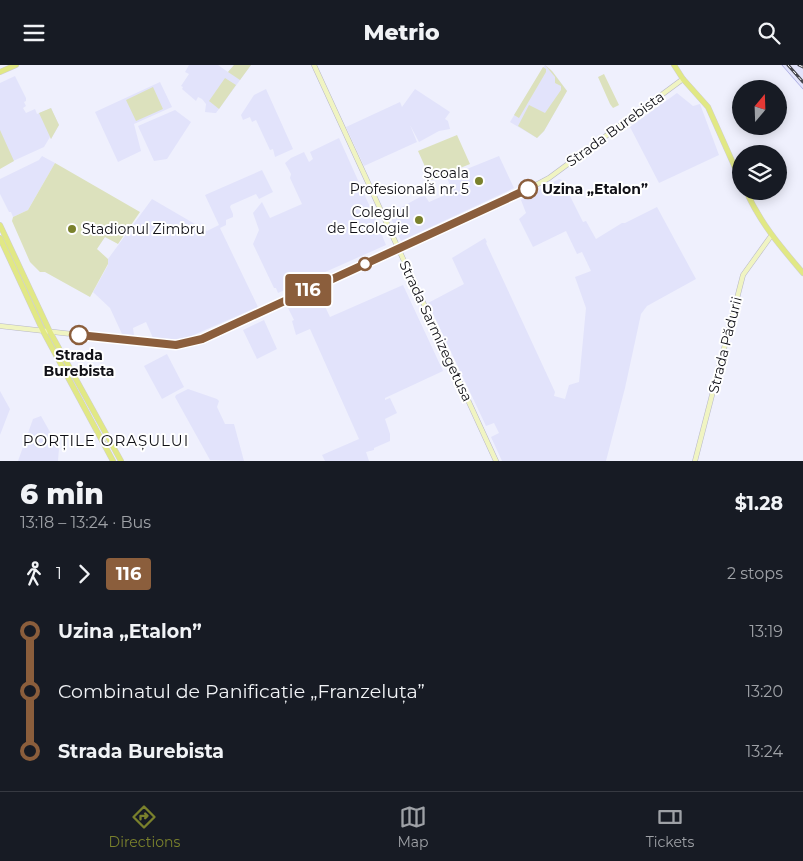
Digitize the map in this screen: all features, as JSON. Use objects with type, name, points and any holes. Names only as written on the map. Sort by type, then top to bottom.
[{"type":"main road","points":[[0,72],[16,65]]},
{"type":"main road","name":"Strada Sarmizegetusa","points":[[314,65],[496,461]]},
{"type":"main road","points":[[674,65],[683,79],[708,107],[732,161]]},
{"type":"main road","name":"Strada Burebista","points":[[0,326],[165,344],[181,345],[202,339],[549,178],[683,79]]},
{"type":"main road","points":[[750,200],[771,236],[803,273]]},
{"type":"main road","points":[[0,225],[50,332],[121,461]]},
{"type":"main road","name":"Strada Pădurii","points":[[695,461],[743,275],[771,236]]},
{"type":"main road","points":[[0,238],[43,331],[113,461]]},
{"type":"shaded area","points":[[189,65],[218,65],[228,72],[234,65],[251,65],[216,113],[214,113],[205,112],[206,104],[202,99],[198,97],[196,101],[182,89],[183,87],[181,86],[189,74],[185,72]]},
{"type":"shaded area","points":[[545,65],[567,91],[544,131],[537,138],[510,122]]},
{"type":"shaded area","points":[[781,65],[803,65],[803,90]]},
{"type":"shaded area","points":[[15,76],[26,98],[24,102],[26,106],[23,108],[26,113],[35,109],[37,114],[51,108],[59,125],[44,147],[0,167],[0,83]]},
{"type":"shaded area","points":[[160,82],[172,107],[134,124],[141,151],[118,162],[95,112]]},
{"type":"shaded area","points":[[266,89],[293,149],[275,157],[273,149],[270,150],[256,120],[252,122],[250,117],[243,120],[241,115],[254,95]]},
{"type":"shaded area","points":[[415,89],[450,112],[445,119],[448,121],[450,129],[439,131],[419,142],[410,125],[417,142],[364,166],[346,127],[400,102],[402,107]]},
{"type":"shaded area","points":[[677,93],[693,106],[700,104],[719,155],[659,183],[630,127]]},
{"type":"shaded area","points":[[175,110],[191,122],[167,159],[154,161],[138,126]]},
{"type":"shaded area","points":[[339,138],[370,207],[368,208],[371,214],[373,213],[386,245],[278,293],[253,244],[259,230],[253,213],[262,202],[270,218],[302,204],[285,163],[304,152],[309,162],[313,159],[310,152]]},
{"type":"shaded area","points":[[42,156],[55,163],[28,210],[13,217],[0,194],[0,179],[39,160]]},
{"type":"shaded area","points":[[499,156],[514,188],[401,241],[396,230],[398,229],[397,226],[395,227],[389,214],[420,197],[425,196],[429,202],[452,192],[447,177]]},
{"type":"shaded area","points":[[262,170],[273,192],[259,199],[256,194],[231,205],[233,217],[226,220],[226,225],[220,228],[258,307],[189,337],[170,340],[153,338],[146,322],[133,328],[134,335],[122,334],[110,308],[93,292],[108,265],[108,259],[152,199],[207,231],[219,225],[205,195]]},
{"type":"shaded area","points":[[559,179],[562,180],[583,222],[586,221],[596,239],[622,223],[657,207],[696,279],[647,306],[641,314],[625,388],[606,461],[502,461],[491,437],[499,433],[494,423],[486,426],[428,303],[464,284],[452,258],[485,238],[555,392],[554,396],[565,399],[569,385],[579,382],[586,308],[575,277],[591,271],[582,252],[577,254],[566,231],[533,247],[519,219],[526,213],[521,200]]},
{"type":"shaded area","points":[[403,285],[443,371],[385,398],[385,400],[390,398],[397,413],[385,419],[390,434],[390,441],[374,448],[374,450],[366,452],[369,461],[325,461],[322,455],[359,439],[310,329],[296,335],[292,321],[294,320],[287,306],[288,303],[297,300],[299,303],[319,294],[330,317]]},
{"type":"shaded area","points":[[264,320],[277,349],[257,359],[243,330]]},
{"type":"shaded area","points":[[167,354],[184,387],[162,399],[144,366]]},
{"type":"shaded area","points":[[188,389],[219,401],[217,407],[225,424],[234,424],[244,461],[210,460],[175,397]]},
{"type":"shaded area","points":[[0,391],[10,409],[0,435]]},
{"type":"shaded area","points":[[41,416],[59,448],[58,461],[18,461],[33,419]]},
{"type":"green space","points":[[234,65],[251,65],[240,80],[228,72]]},
{"type":"green space","points":[[545,65],[567,91],[544,131],[537,138],[518,126],[529,105],[545,113],[561,90],[561,86],[555,83],[555,77]]},
{"type":"green space","points":[[543,67],[546,69],[546,72],[519,118],[514,115]]},
{"type":"green space","points":[[604,74],[619,105],[613,108],[598,77]]},
{"type":"green space","points":[[225,78],[236,85],[219,109],[209,101]]},
{"type":"green space","points":[[153,87],[163,109],[136,121],[126,100]]},
{"type":"green space","points":[[51,108],[59,125],[51,139],[39,113]]},
{"type":"green space","points":[[0,130],[14,161],[0,169]]},
{"type":"green space","points":[[457,135],[470,164],[431,180],[418,151]]},
{"type":"green space","name":"Stadionul Zimbru","points":[[55,163],[140,212],[118,244],[105,237],[97,249],[108,259],[108,264],[90,297],[45,272],[40,272],[30,262],[12,221],[13,217],[28,210]]},
{"type":"waterway","points":[[782,65],[803,89]]},
{"type":"railway","points":[[788,65],[803,82]]},
{"type":"railway","points":[[799,65],[803,67]]},
{"type":"bus line","name":"116","points":[[79,335],[176,345],[202,339],[528,189]]},
{"type":"place","name":"Școala Profesională nr. 5","points":[[479,181]]},
{"type":"place","name":"Uzina „Etalon”","points":[[528,189]]},
{"type":"place","name":"Colegiul de Ecologie","points":[[419,220]]},
{"type":"place","name":"Stadionul Zimbru","points":[[72,229]]},
{"type":"place","name":"Strada Burebista","points":[[79,335]]},
{"type":"district","name":"PORȚILE ORAȘULUI","points":[[106,440]]}]
